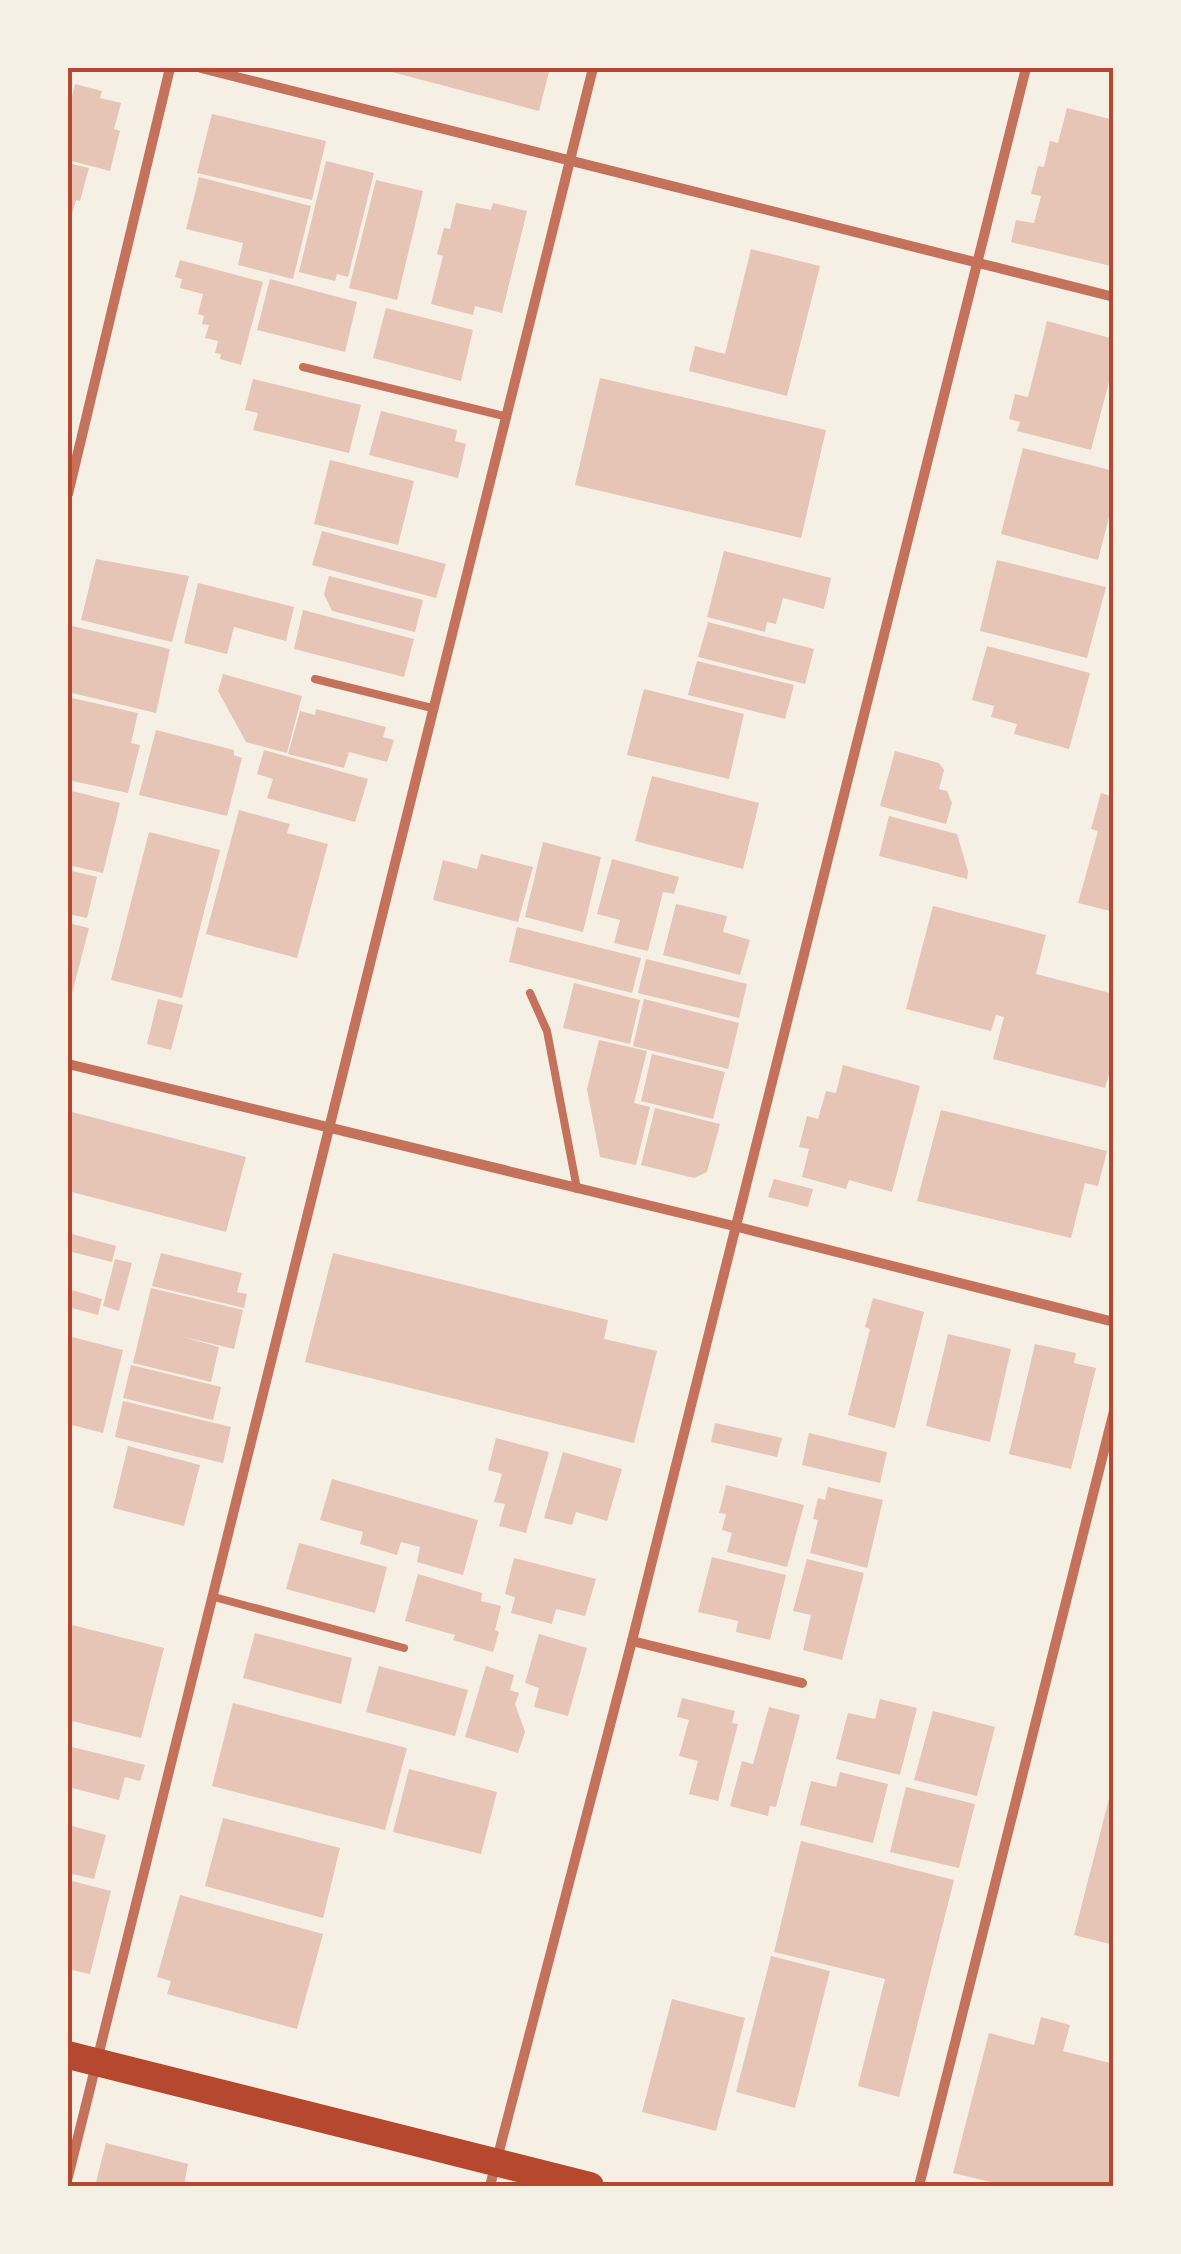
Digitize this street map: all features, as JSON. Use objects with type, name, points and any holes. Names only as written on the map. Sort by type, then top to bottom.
[{"type":"highway","points":[[68,2055],[493,2174],[590,2186]]},
{"type":"street","points":[[68,494],[170,68]]},
{"type":"street","points":[[201,68],[1114,298]]},
{"type":"street","points":[[68,2177],[504,416],[594,68]]},
{"type":"street","points":[[493,2174],[632,1641],[1026,68]]},
{"type":"street","points":[[68,1064],[1114,1322]]},
{"type":"street","points":[[920,2186],[1114,1412]]},
{"type":"street","points":[[632,1641],[802,1683]]},
{"type":"lane","points":[[303,367],[504,416]]},
{"type":"lane","points":[[315,679],[432,708]]},
{"type":"lane","points":[[530,994],[548,1031],[576,1189]]},
{"type":"lane","points":[[214,1597],[404,1648]]},
{"type":"building","points":[[377,68],[532,68],[549,72],[539,111]]},
{"type":"building","points":[[75,84],[102,91],[100,98],[121,103],[114,129],[120,131],[110,171],[68,160],[68,112]]},
{"type":"building","points":[[1067,108],[1114,120],[1111,266],[1011,242],[1016,220],[1034,223],[1041,196],[1031,194],[1038,166],[1044,167],[1050,141],[1058,143]]},
{"type":"building","points":[[212,114],[326,141],[312,200],[197,173]]},
{"type":"building","points":[[326,161],[374,173],[348,277],[337,274],[335,281],[299,272]]},
{"type":"building","points":[[68,163],[89,168],[72,214],[68,213]]},
{"type":"building","points":[[199,177],[311,206],[293,279],[238,265],[243,243],[186,229]]},
{"type":"building","points":[[376,180],[423,191],[397,300],[349,288]]},
{"type":"building","points":[[456,203],[491,210],[493,203],[527,211],[502,313],[475,306],[473,315],[431,304],[443,256],[437,254],[444,228],[450,229]]},
{"type":"building","points":[[751,249],[820,266],[787,396],[689,371],[695,346],[725,354]]},
{"type":"building","points":[[180,260],[263,282],[241,365],[220,359],[221,354],[215,353],[218,341],[205,338],[209,325],[202,324],[204,316],[198,314],[203,294],[180,288],[182,279],[175,277]]},
{"type":"building","points":[[270,279],[357,302],[345,352],[257,330]]},
{"type":"building","points":[[386,308],[473,330],[461,381],[373,358]]},
{"type":"building","points":[[1047,321],[1114,339],[1114,363],[1091,450],[1017,431],[1020,422],[1009,419],[1015,394],[1028,397]]},
{"type":"building","points":[[600,378],[826,430],[801,538],[575,485]]},
{"type":"building","points":[[253,379],[361,405],[349,453],[253,430],[258,413],[245,410]]},
{"type":"building","points":[[381,411],[457,430],[455,441],[466,444],[458,478],[369,455]]},
{"type":"building","points":[[1023,448],[1114,471],[1114,498],[1098,560],[1001,534]]},
{"type":"building","points":[[330,460],[414,481],[398,545],[314,524]]},
{"type":"building","points":[[322,531],[446,564],[436,598],[312,565]]},
{"type":"building","points":[[724,551],[831,578],[824,609],[783,598],[776,624],[767,622],[765,632],[707,617]]},
{"type":"building","points":[[96,559],[189,576],[172,642],[81,620]]},
{"type":"building","points":[[997,560],[1106,587],[1087,658],[980,631]]},
{"type":"building","points":[[329,576],[423,600],[415,632],[332,611],[324,594]]},
{"type":"building","points":[[198,583],[294,607],[286,641],[234,627],[227,654],[184,643]]},
{"type":"building","points":[[303,610],[414,639],[404,677],[294,649]]},
{"type":"building","points":[[708,622],[814,649],[805,684],[698,657]]},
{"type":"building","points":[[68,625],[170,649],[156,713],[68,692]]},
{"type":"building","points":[[987,646],[1090,673],[1069,749],[1014,734],[1017,724],[991,717],[994,706],[972,700]]},
{"type":"building","points":[[697,661],[794,685],[785,719],[688,695]]},
{"type":"building","points":[[223,674],[302,696],[287,753],[246,742],[218,691]]},
{"type":"building","points":[[644,689],[744,714],[729,779],[627,755]]},
{"type":"building","points":[[68,697],[138,713],[131,743],[140,745],[128,793],[68,780]]},
{"type":"building","points":[[316,709],[386,727],[383,737],[394,740],[387,762],[349,752],[344,768],[288,754],[300,711],[315,715]]},
{"type":"building","points":[[156,730],[234,750],[234,755],[242,758],[227,816],[139,795]]},
{"type":"building","points":[[264,750],[368,779],[355,822],[267,798],[273,779],[257,774]]},
{"type":"building","points":[[895,751],[939,763],[944,770],[939,789],[947,791],[952,803],[946,824],[880,806]]},
{"type":"building","points":[[652,776],[759,803],[743,869],[635,841]]},
{"type":"building","points":[[1112,788],[1114,912],[1078,903],[1098,831],[1091,829],[1101,793],[1110,796]]},
{"type":"building","points":[[68,790],[120,803],[103,873],[68,865]]},
{"type":"building","points":[[239,810],[290,824],[287,833],[328,844],[297,958],[206,934]]},
{"type":"building","points":[[889,816],[957,834],[967,879],[879,856]]},
{"type":"building","points":[[149,832],[220,850],[182,998],[111,980]]},
{"type":"building","points":[[543,842],[601,857],[583,932],[525,917]]},
{"type":"building","points":[[481,854],[533,867],[518,922],[433,900],[443,860],[477,869]]},
{"type":"building","points":[[612,859],[679,877],[674,894],[663,892],[648,951],[614,943],[620,920],[597,914]]},
{"type":"building","points":[[68,870],[97,877],[87,918],[68,914]]},
{"type":"building","points":[[676,904],[727,916],[723,932],[750,940],[740,975],[663,955]]},
{"type":"building","points":[[933,906],[1046,935],[1036,974],[1114,994],[1114,1057],[1105,1088],[993,1059],[1004,1017],[996,1015],[991,1031],[906,1009]]},
{"type":"building","points":[[68,923],[89,928],[69,1005],[68,1005]]},
{"type":"building","points":[[517,927],[641,958],[632,993],[509,962]]},
{"type":"building","points":[[646,959],[747,984],[739,1018],[638,993]]},
{"type":"building","points":[[574,983],[640,1000],[630,1044],[563,1028]]},
{"type":"building","points":[[158,999],[183,1005],[171,1050],[147,1044]]},
{"type":"building","points":[[644,999],[739,1023],[728,1069],[633,1046]]},
{"type":"building","points":[[599,1040],[647,1051],[634,1103],[650,1107],[636,1165],[600,1157],[587,1089]]},
{"type":"building","points":[[652,1054],[725,1072],[713,1119],[641,1101]]},
{"type":"building","points":[[843,1065],[920,1086],[892,1192],[849,1180],[846,1189],[802,1177],[809,1149],[799,1147],[807,1116],[818,1119],[826,1091],[836,1093]]},
{"type":"building","points":[[655,1108],[720,1124],[707,1172],[694,1178],[641,1165]]},
{"type":"building","points":[[941,1110],[1107,1151],[1098,1186],[1085,1183],[1071,1238],[917,1201]]},
{"type":"building","points":[[68,1111],[246,1157],[226,1232],[68,1191]]},
{"type":"building","points":[[774,1179],[813,1189],[808,1207],[768,1197]]},
{"type":"building","points":[[68,1233],[116,1246],[112,1262],[68,1251]]},
{"type":"building","points":[[161,1253],[242,1273],[237,1292],[247,1294],[244,1308],[152,1286]]},
{"type":"building","points":[[333,1253],[608,1320],[604,1339],[657,1351],[634,1443],[305,1362]]},
{"type":"building","points":[[115,1259],[132,1263],[119,1311],[103,1306]]},
{"type":"building","points":[[151,1288],[243,1310],[234,1349],[180,1336],[219,1347],[211,1382],[133,1363]]},
{"type":"building","points":[[68,1289],[102,1299],[98,1315],[68,1307]]},
{"type":"building","points":[[873,1298],[924,1312],[895,1428],[848,1415],[870,1329],[865,1327]]},
{"type":"building","points":[[948,1334],[1011,1349],[990,1442],[926,1426]]},
{"type":"building","points":[[68,1336],[123,1350],[103,1433],[68,1424]]},
{"type":"building","points":[[1035,1344],[1076,1353],[1074,1363],[1096,1368],[1071,1469],[1009,1454]]},
{"type":"building","points":[[131,1365],[221,1387],[213,1420],[123,1398]]},
{"type":"building","points":[[123,1401],[231,1427],[223,1463],[115,1437]]},
{"type":"building","points":[[715,1423],[782,1438],[777,1457],[711,1442]]},
{"type":"building","points":[[809,1433],[887,1452],[880,1483],[802,1465]]},
{"type":"building","points":[[496,1438],[549,1452],[526,1533],[499,1526],[505,1504],[494,1502],[502,1474],[488,1470]]},
{"type":"building","points":[[128,1446],[200,1465],[184,1526],[113,1508]]},
{"type":"building","points":[[563,1452],[622,1469],[607,1521],[576,1512],[572,1525],[544,1518]]},
{"type":"building","points":[[332,1479],[478,1520],[463,1575],[417,1562],[420,1547],[401,1542],[397,1555],[360,1544],[363,1532],[320,1520]]},
{"type":"building","points":[[726,1485],[804,1505],[787,1567],[727,1552],[732,1533],[722,1530],[726,1514],[719,1513]]},
{"type":"building","points":[[828,1487],[883,1500],[867,1568],[810,1553],[818,1520],[813,1519],[818,1498],[825,1500]]},
{"type":"building","points":[[299,1543],[387,1567],[375,1613],[286,1589]]},
{"type":"building","points":[[712,1557],[786,1575],[770,1640],[736,1632],[738,1621],[698,1612]]},
{"type":"building","points":[[514,1558],[596,1579],[585,1616],[556,1609],[552,1624],[511,1613],[515,1597],[505,1594]]},
{"type":"building","points":[[807,1559],[864,1573],[842,1660],[803,1650],[811,1615],[793,1611]]},
{"type":"building","points":[[418,1574],[482,1593],[481,1601],[501,1606],[493,1652],[453,1640],[455,1635],[405,1621]]},
{"type":"building","points":[[68,1624],[164,1648],[141,1738],[68,1720]]},
{"type":"building","points":[[255,1633],[352,1658],[341,1704],[243,1678]]},
{"type":"building","points":[[539,1634],[587,1648],[568,1716],[534,1707],[539,1688],[525,1683]]},
{"type":"building","points":[[379,1666],[468,1690],[455,1736],[366,1712]]},
{"type":"building","points":[[486,1666],[514,1675],[510,1690],[519,1693],[515,1704],[525,1732],[518,1753],[465,1737]]},
{"type":"building","points":[[682,1698],[735,1711],[732,1723],[738,1724],[718,1801],[689,1794],[698,1761],[679,1756],[689,1720],[677,1717]]},
{"type":"building","points":[[880,1699],[917,1708],[900,1775],[836,1759],[848,1713],[875,1719]]},
{"type":"building","points":[[233,1703],[407,1748],[385,1830],[212,1786]]},
{"type":"building","points":[[769,1707],[800,1715],[776,1807],[770,1806],[768,1816],[730,1806],[742,1761],[753,1764]]},
{"type":"building","points":[[933,1711],[995,1727],[977,1796],[914,1780]]},
{"type":"building","points":[[68,1746],[145,1765],[140,1781],[125,1777],[119,1800],[68,1787]]},
{"type":"building","points":[[409,1769],[497,1792],[481,1854],[393,1832]]},
{"type":"building","points":[[840,1772],[888,1784],[873,1843],[800,1825],[811,1781],[836,1787]]},
{"type":"building","points":[[906,1787],[975,1804],[959,1868],[890,1852]]},
{"type":"building","points":[[1114,1787],[1114,1945],[1074,1935]]},
{"type":"building","points":[[223,1818],[340,1848],[323,1918],[205,1886]]},
{"type":"building","points":[[68,1825],[106,1835],[94,1879],[68,1873]]},
{"type":"building","points":[[801,1841],[954,1880],[899,2097],[858,2086],[885,1979],[774,1952]]},
{"type":"building","points":[[68,1880],[111,1891],[90,1974],[68,1969]]},
{"type":"building","points":[[180,1895],[323,1934],[297,2029],[167,1994],[171,1981],[157,1977]]},
{"type":"building","points":[[771,1956],[830,1971],[795,2108],[736,2092]]},
{"type":"building","points":[[672,1999],[745,2018],[716,2131],[642,2112]]},
{"type":"building","points":[[1041,2017],[1070,2025],[1063,2051],[1114,2064],[1114,2186],[1007,2186],[953,2173],[989,2033],[1034,2045]]},
{"type":"building","points":[[106,2143],[188,2164],[184,2186],[95,2186]]}]
